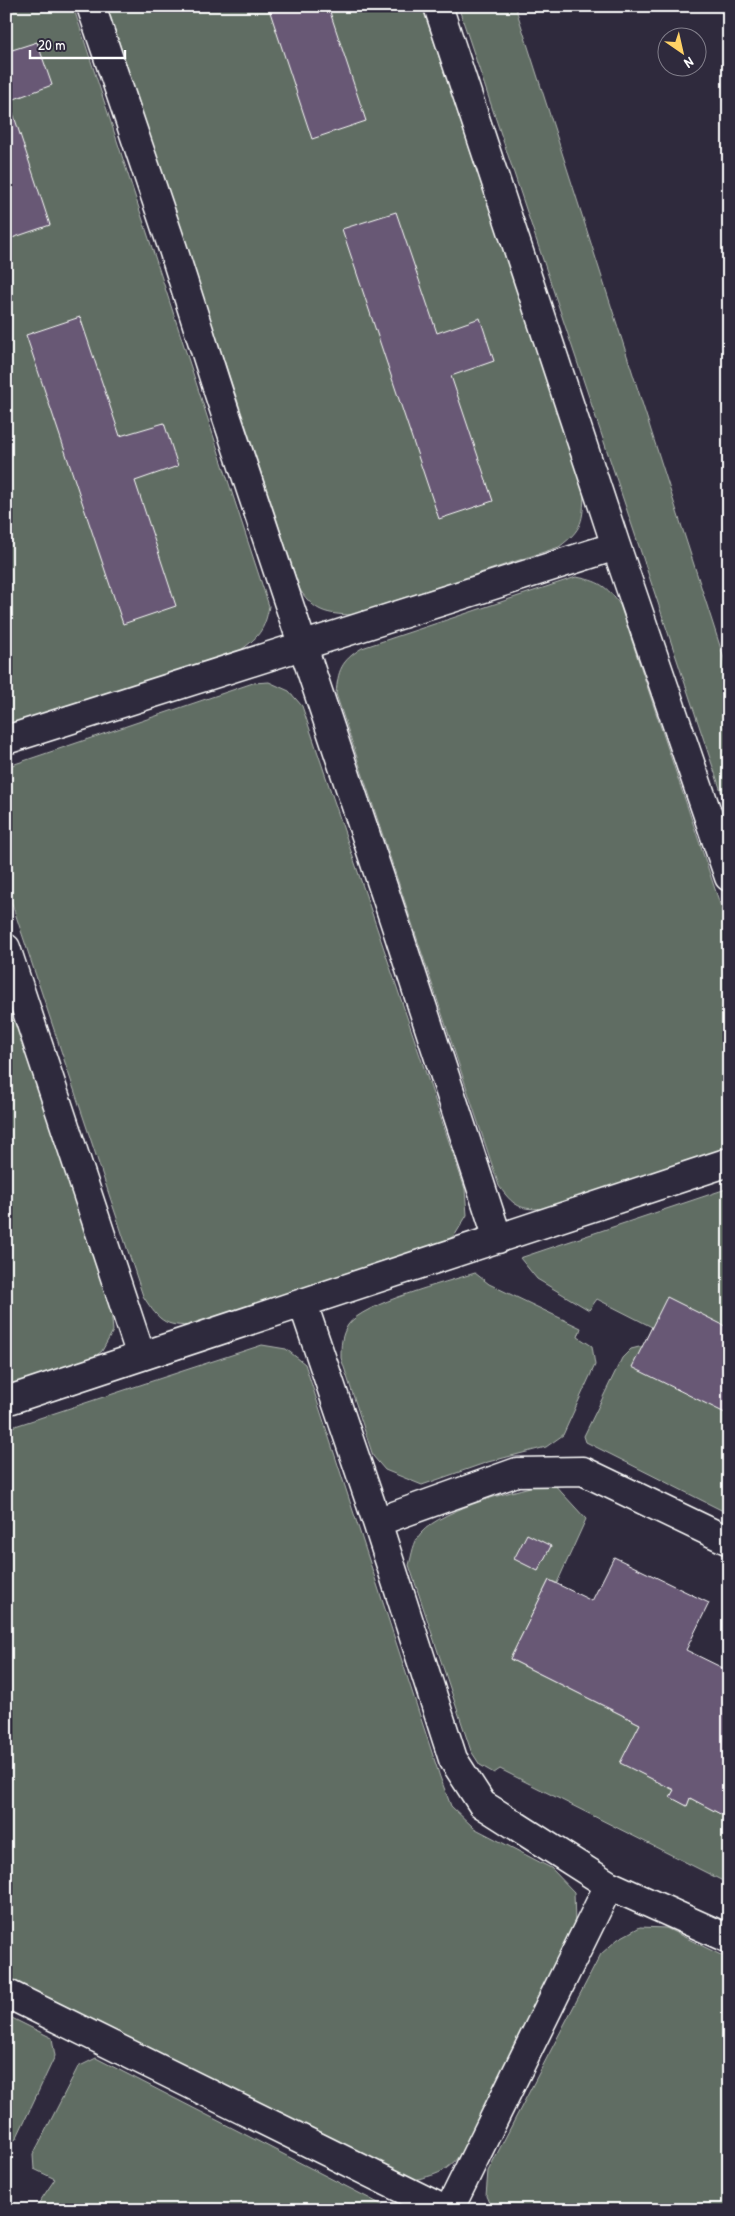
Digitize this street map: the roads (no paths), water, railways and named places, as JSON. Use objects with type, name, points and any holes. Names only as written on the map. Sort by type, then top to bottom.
[{"type":"lane","points":[[91,6],[174,249],[219,394],[498,1239]]},
{"type":"lane","points":[[438,6],[616,546],[729,877]]},
{"type":"lane","points":[[6,740],[616,546]]},
{"type":"lane","points":[[6,948],[141,1356]]},
{"type":"lane","points":[[6,1401],[729,1162]]},
{"type":"lane","points":[[303,1304],[377,1522],[452,1759],[482,1804],[609,1885],[729,1939]]},
{"type":"lane","points":[[377,1522],[517,1472],[584,1471],[729,1540]]},
{"type":"lane","points":[[6,1993],[447,2210],[609,1885]]}]
